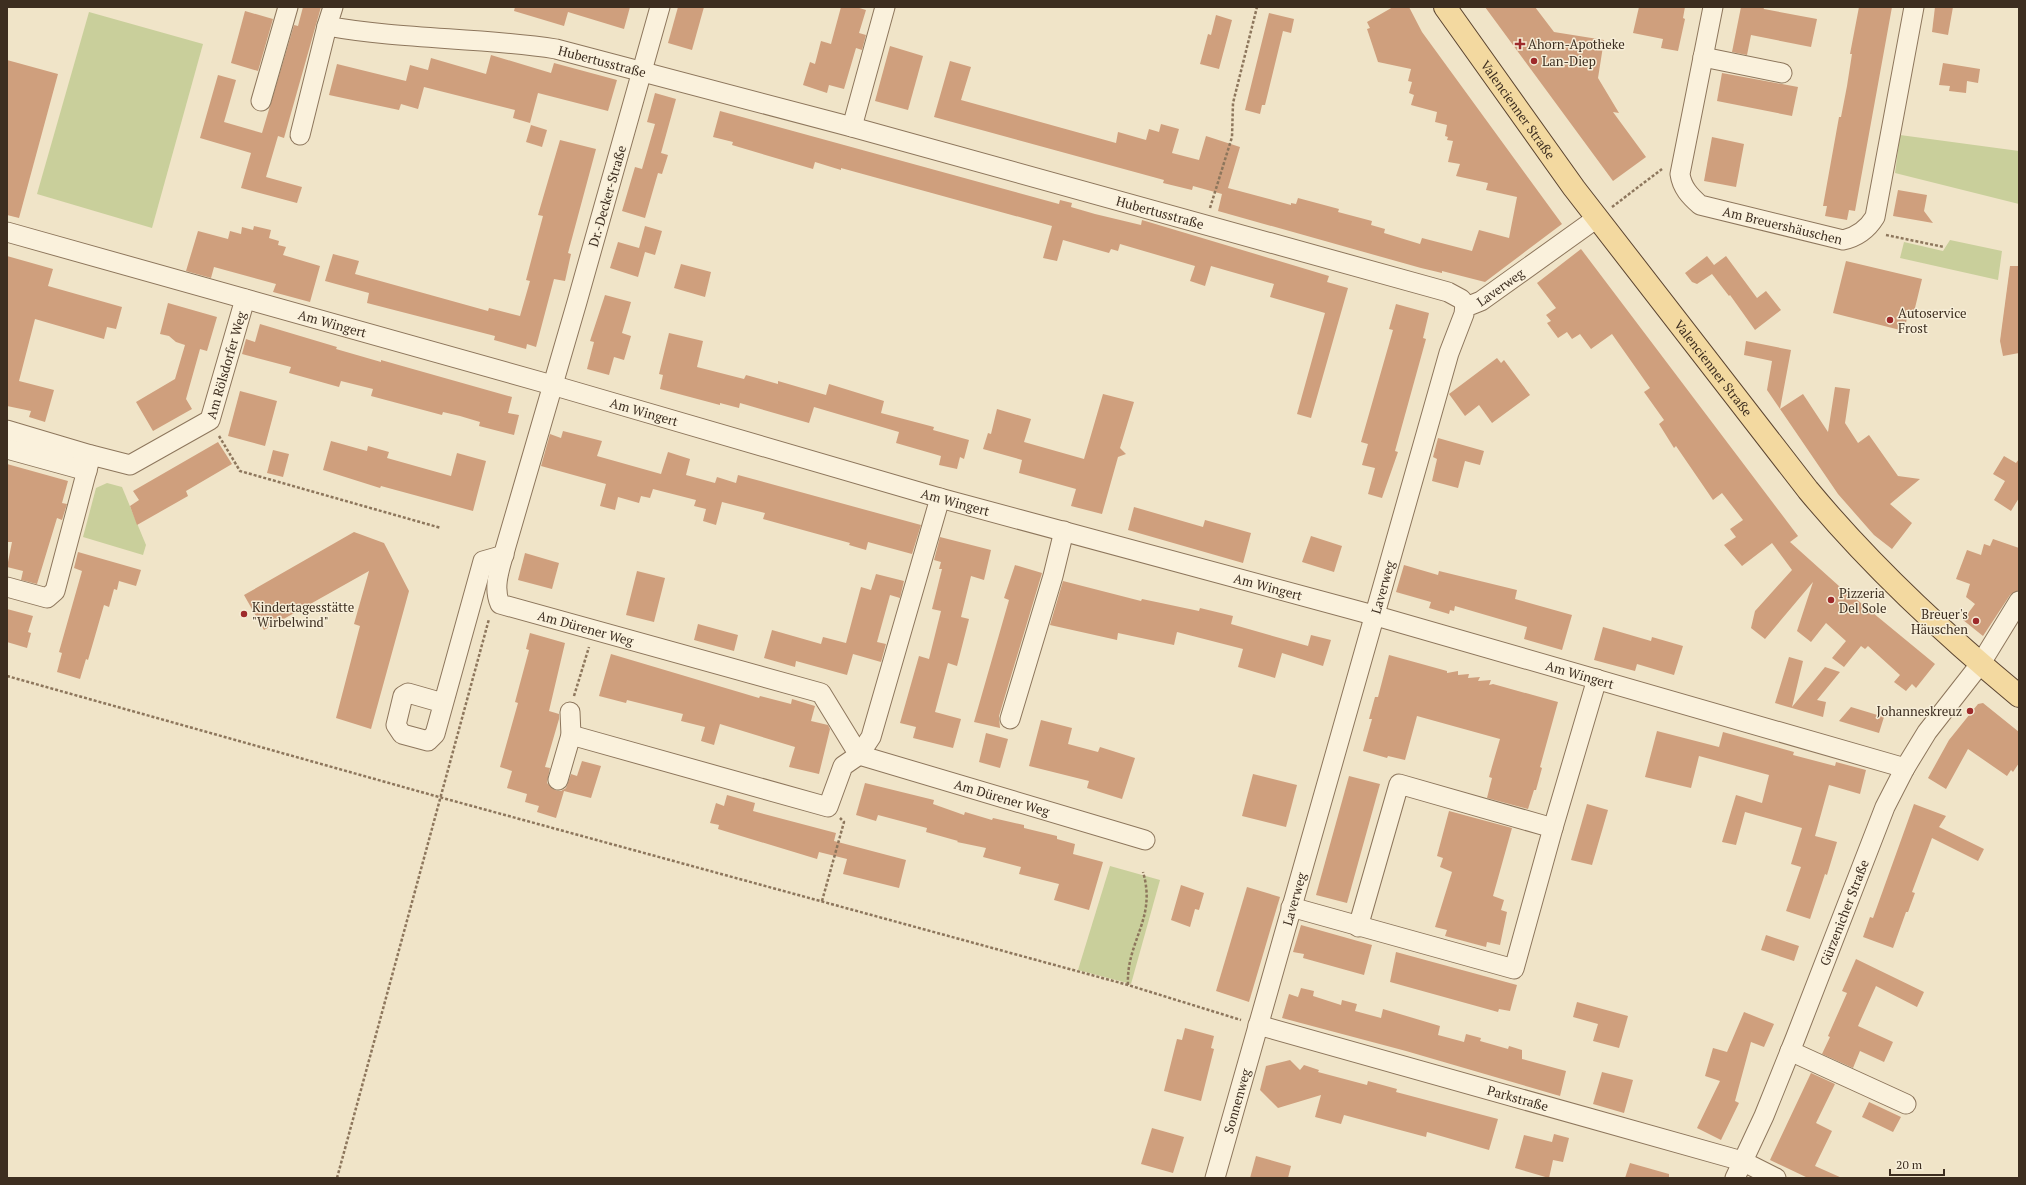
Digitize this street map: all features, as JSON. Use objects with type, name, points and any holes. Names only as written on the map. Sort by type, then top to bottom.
[{"type":"main road","name":"Valencienner Straße","points":[[1445,7],[1597,218],[1808,490],[1841,529],[1905,594],[1954,641],[2019,696]]},
{"type":"street","points":[[261,101],[288,7]]},
{"type":"street","points":[[300,134],[333,7]]},
{"type":"street","name":"Dr.-Decker-Straße","points":[[552,385],[660,7]]},
{"type":"street","points":[[852,127],[885,7]]},
{"type":"street","name":"Am Breuershäuschen","points":[[1713,7],[1682,167],[1682,184],[1691,197],[1700,205],[1843,240],[1853,238],[1869,227]]},
{"type":"street","points":[[1869,227],[1874,217],[1914,7]]},
{"type":"street","name":"Hubertusstraße","points":[[327,26],[381,34],[529,44],[556,48],[852,127],[1205,226],[1448,292],[1461,299],[1465,304]]},
{"type":"street","points":[[1703,57],[1782,73]]},
{"type":"street","name":"Laverweg","points":[[1258,1025],[1373,614],[1449,353],[1464,314],[1465,304],[1471,305],[1482,301],[1597,218]]},
{"type":"street","name":"Am Wingert","points":[[7,232],[552,385],[940,498],[1373,614],[1904,768]]},
{"type":"street","name":"Am Rölsdorfer Weg","points":[[7,449],[89,463],[130,465],[210,420],[245,299]]},
{"type":"street","points":[[500,604],[495,594],[504,555],[552,385]]},
{"type":"street","name":"Am Rölsdorfer Weg","points":[[7,430],[89,463]]},
{"type":"street","points":[[7,587],[47,598],[55,592],[89,463]]},
{"type":"street","points":[[571,734],[828,807],[842,766],[859,754],[871,737],[940,498]]},
{"type":"street","points":[[1010,719],[1053,576],[1064,531]]},
{"type":"street","points":[[443,703],[483,561],[504,555]]},
{"type":"street","name":"Gürzenicher Straße","points":[[1734,1178],[1764,1116],[1872,838],[1904,768],[1927,732],[1981,664],[2019,602]]},
{"type":"street","name":"Am Dürener Weg","points":[[500,604],[821,693],[859,754],[1145,840]]},
{"type":"street","points":[[1291,907],[1358,927],[1514,969],[1553,828],[1597,679]]},
{"type":"street","points":[[558,780],[571,734],[570,712]]},
{"type":"street","points":[[1358,927],[1399,784],[1553,828]]},
{"type":"street","name":"Parkstraße","points":[[1258,1025],[1742,1161],[1776,1178]]},
{"type":"street","name":"Sonnenweg","points":[[1215,1178],[1258,1025]]},
{"type":"street","points":[[1790,1051],[1906,1104]]},
{"type":"path","points":[[1205,226],[1232,137],[1233,103],[1257,7]]},
{"type":"path","points":[[1597,218],[1669,165],[1682,167]]},
{"type":"path","points":[[1869,227],[1883,234],[1944,247]]},
{"type":"path","points":[[210,420],[240,471],[441,528]]},
{"type":"path","points":[[337,1178],[439,797],[489,620],[500,604]]},
{"type":"path","points":[[570,712],[593,631]]},
{"type":"path","points":[[7,676],[439,797],[1128,985],[1258,1025]]},
{"type":"path","points":[[822,901],[844,822],[828,807]]},
{"type":"path","points":[[1128,985],[1129,963],[1146,911],[1147,886],[1143,872]]},
{"type":"green space","points":[[89,12],[203,44],[152,228],[37,194]]},
{"type":"green space","points":[[1900,135],[2019,151],[2019,204],[1895,173]]},
{"type":"green space","points":[[1950,240],[2002,251],[1998,280],[1900,258],[1904,242],[1943,251]]},
{"type":"green space","points":[[107,483],[122,487],[146,545],[143,555],[83,537],[96,488]]},
{"type":"green space","points":[[1110,866],[1160,880],[1131,984],[1078,970]]},
{"type":"building","points":[[303,7],[321,7],[284,138],[278,136],[266,177],[302,187],[297,203],[241,188],[251,153],[200,138],[218,75],[236,80],[224,122],[262,133],[294,25],[298,26]]},
{"type":"building","points":[[515,7],[630,7],[624,29],[568,12],[564,26],[514,11]]},
{"type":"building","points":[[678,7],[704,7],[692,50],[668,43]]},
{"type":"building","points":[[841,7],[856,7],[866,10],[859,33],[866,35],[862,50],[856,48],[844,89],[829,85],[827,93],[803,85],[810,62],[815,64],[821,41],[831,44]]},
{"type":"building","points":[[1393,7],[1409,7],[1422,32],[1562,224],[1485,282],[1442,271],[1442,273],[1421,268],[1218,211],[1222,194],[1193,186],[1192,190],[1163,183],[1164,180],[934,117],[950,61],[971,67],[961,100],[1116,143],[1118,132],[1146,140],[1149,129],[1159,132],[1161,124],[1179,129],[1172,153],[1199,160],[1206,136],[1240,147],[1228,188],[1291,205],[1291,203],[1296,204],[1298,198],[1339,209],[1338,212],[1372,221],[1371,225],[1385,229],[1384,233],[1420,244],[1422,238],[1472,251],[1479,230],[1509,238],[1517,197],[1486,190],[1488,183],[1456,176],[1460,164],[1448,162],[1453,141],[1447,140],[1448,137],[1445,136],[1447,125],[1435,122],[1437,112],[1411,105],[1414,95],[1409,93],[1412,82],[1408,81],[1411,69],[1378,62],[1367,29],[1370,28],[1367,22]]},
{"type":"building","points":[[1485,7],[1535,7],[1554,32],[1604,40],[1598,78],[1619,113],[1613,112],[1646,157],[1613,181]]},
{"type":"building","points":[[1639,7],[1685,7],[1683,18],[1685,19],[1678,51],[1661,48],[1663,39],[1633,33]]},
{"type":"building","points":[[1741,7],[1763,7],[1764,9],[1817,19],[1811,47],[1751,35],[1747,55],[1732,52]]},
{"type":"building","points":[[1859,7],[1892,7],[1855,211],[1849,210],[1847,220],[1825,216],[1827,206],[1823,206],[1839,117],[1841,117],[1847,86],[1852,54],[1850,54]]},
{"type":"building","points":[[1935,7],[1953,7],[1948,35],[1932,32]]},
{"type":"building","points":[[245,11],[273,19],[258,71],[231,63]]},
{"type":"building","points":[[1269,13],[1294,19],[1291,33],[1283,31],[1265,105],[1262,105],[1260,114],[1245,110]]},
{"type":"building","points":[[1216,15],[1232,20],[1219,69],[1200,64],[1208,34],[1211,35]]},
{"type":"building","points":[[890,46],[923,56],[908,110],[875,101]]},
{"type":"building","points":[[491,55],[551,73],[554,63],[617,80],[608,111],[538,93],[530,123],[513,118],[515,110],[424,87],[418,109],[401,104],[399,110],[329,95],[337,64],[406,81],[410,65],[428,70],[431,58],[486,74]]},
{"type":"building","points":[[7,60],[58,74],[19,218],[7,215]]},
{"type":"building","points":[[1943,63],[1980,69],[1978,83],[1967,81],[1966,93],[1949,91],[1950,86],[1939,85]]},
{"type":"building","points":[[1722,73],[1798,87],[1792,116],[1717,101]]},
{"type":"building","points":[[655,93],[676,99],[661,153],[668,155],[662,174],[658,173],[645,218],[622,211],[635,167],[642,169],[655,124],[647,122]]},
{"type":"building","points":[[720,111],[1059,204],[1060,200],[1072,203],[1071,207],[1095,214],[1141,225],[1142,220],[1329,276],[1327,282],[1348,288],[1311,418],[1297,414],[1325,313],[1270,297],[1274,284],[1211,266],[1205,286],[1190,281],[1195,266],[1120,244],[1118,251],[1111,249],[1109,253],[1063,240],[1057,261],[1043,258],[1052,226],[841,168],[841,170],[815,162],[813,169],[732,145],[733,142],[713,137]]},
{"type":"building","points":[[531,125],[547,130],[542,147],[526,142]]},
{"type":"building","points":[[1712,137],[1744,144],[1736,187],[1704,181]]},
{"type":"building","points":[[560,140],[596,149],[568,253],[571,254],[565,281],[554,279],[536,347],[527,344],[526,349],[494,340],[495,336],[367,303],[369,293],[325,281],[333,254],[359,261],[355,274],[488,311],[489,308],[520,316],[530,281],[526,280],[543,216],[538,215]]},
{"type":"building","points":[[1898,190],[1927,195],[1924,211],[1933,223],[1893,216]]},
{"type":"building","points":[[254,226],[271,230],[269,238],[279,241],[278,245],[286,247],[283,255],[320,266],[310,302],[273,292],[276,284],[214,267],[211,278],[186,271],[198,231],[228,239],[230,231],[241,234],[242,227],[253,230]]},
{"type":"building","points":[[645,226],[662,231],[655,255],[645,252],[638,277],[610,268],[618,242],[639,248]]},
{"type":"building","points":[[1581,249],[1798,536],[1790,542],[1849,595],[1850,594],[1935,664],[1916,688],[1912,684],[1906,691],[1894,682],[1900,675],[1868,646],[1865,649],[1861,646],[1844,667],[1832,658],[1846,641],[1826,623],[1811,642],[1797,631],[1813,582],[1765,639],[1751,628],[1755,611],[1792,570],[1772,543],[1742,566],[1724,545],[1736,537],[1730,529],[1743,520],[1722,493],[1713,500],[1676,446],[1674,448],[1659,424],[1664,420],[1644,392],[1650,388],[1612,334],[1591,349],[1580,334],[1572,339],[1567,332],[1558,338],[1547,323],[1551,321],[1546,315],[1556,308],[1537,283]]},
{"type":"building","points":[[7,256],[53,269],[48,286],[122,307],[116,329],[107,327],[104,339],[35,319],[19,381],[54,390],[45,422],[29,417],[31,411],[7,406]]},
{"type":"building","points":[[1707,256],[1714,265],[1726,256],[1757,298],[1766,291],[1781,310],[1755,330],[1730,295],[1729,296],[1712,274],[1697,284],[1692,282],[1685,273]]},
{"type":"building","points":[[1846,261],[1922,279],[1914,312],[1909,310],[1904,331],[1833,313]]},
{"type":"building","points":[[681,264],[711,272],[705,297],[674,288]]},
{"type":"building","points":[[2010,266],[2019,266],[2019,353],[2003,356],[2000,341]]},
{"type":"building","points":[[605,295],[631,302],[622,333],[631,336],[624,360],[614,357],[609,375],[587,369],[594,342],[590,341]]},
{"type":"building","points":[[168,303],[217,317],[207,351],[200,349],[186,399],[192,409],[153,431],[136,402],[175,379],[185,345],[176,342],[169,336],[160,334]]},
{"type":"building","points":[[1396,304],[1429,313],[1423,338],[1426,339],[1395,451],[1398,452],[1382,498],[1368,494],[1375,468],[1362,465],[1368,444],[1361,442],[1393,330],[1389,329]]},
{"type":"building","points":[[260,324],[337,347],[336,349],[381,362],[381,360],[512,397],[508,413],[519,415],[514,435],[479,426],[480,422],[460,416],[443,412],[442,415],[371,396],[373,389],[341,381],[339,387],[289,373],[291,367],[242,354],[246,339],[255,342]]},
{"type":"building","points":[[669,333],[703,341],[697,367],[744,379],[746,375],[778,384],[778,381],[826,395],[829,384],[884,401],[881,413],[934,427],[933,430],[969,440],[964,459],[960,457],[957,469],[939,465],[941,456],[896,443],[899,432],[814,407],[809,423],[740,403],[739,408],[720,403],[720,405],[660,389],[663,375],[659,374]]},
{"type":"building","points":[[1746,341],[1791,350],[1780,409],[1767,390],[1772,361],[1744,355]]},
{"type":"building","points":[[1497,358],[1501,363],[1504,360],[1530,395],[1492,423],[1479,405],[1465,416],[1449,394]]},
{"type":"building","points":[[1835,387],[1850,389],[1845,423],[1858,443],[1869,435],[1898,476],[1920,479],[1890,504],[1912,523],[1892,549],[1874,535],[1838,494],[1780,409],[1803,394],[1828,432]]},
{"type":"building","points":[[240,391],[277,401],[265,446],[228,436]]},
{"type":"building","points":[[1103,394],[1134,402],[1120,448],[1126,454],[1118,457],[1102,514],[1071,506],[1076,489],[1019,473],[1022,460],[983,449],[988,433],[991,434],[997,409],[1031,419],[1024,442],[1084,459]]},
{"type":"building","points":[[563,431],[602,441],[597,456],[661,474],[668,452],[690,459],[686,475],[715,483],[717,477],[736,483],[738,475],[921,525],[912,554],[868,542],[866,550],[849,545],[850,543],[763,519],[765,513],[722,502],[716,525],[703,521],[706,509],[694,506],[696,500],[653,489],[650,498],[641,496],[639,503],[618,497],[615,510],[600,506],[606,484],[541,466],[550,434],[561,438]]},
{"type":"building","points":[[1438,438],[1484,451],[1480,465],[1465,461],[1458,488],[1432,481],[1437,459],[1433,457]]},
{"type":"building","points":[[331,441],[367,451],[368,446],[389,452],[387,458],[451,476],[457,453],[486,461],[473,511],[381,486],[380,488],[323,470]]},
{"type":"building","points":[[218,442],[232,464],[186,491],[188,496],[137,525],[130,506],[139,500],[133,491]]},
{"type":"building","points":[[273,450],[289,454],[283,477],[267,473]]},
{"type":"building","points":[[2004,456],[2016,463],[2019,459],[2019,498],[2011,511],[1994,500],[2005,481],[1993,474]]},
{"type":"building","points":[[7,464],[68,481],[62,503],[67,504],[62,520],[57,518],[37,584],[21,580],[23,571],[7,567],[12,542],[7,542]]},
{"type":"building","points":[[1134,507],[1203,527],[1205,520],[1251,533],[1243,563],[1128,530]]},
{"type":"building","points":[[354,532],[384,543],[409,591],[371,729],[336,718],[360,626],[354,624],[369,571],[264,630],[244,595]]},
{"type":"building","points":[[1311,536],[1342,546],[1334,572],[1302,562]]},
{"type":"building","points":[[940,537],[991,550],[984,580],[971,576],[961,617],[969,619],[957,666],[948,663],[935,712],[961,719],[953,748],[913,738],[916,727],[900,723],[919,656],[929,659],[941,611],[932,609],[942,569],[939,569],[941,562],[934,560]]},
{"type":"building","points":[[1993,539],[2019,548],[2019,590],[2010,595],[1983,636],[1963,620],[1975,604],[1966,597],[1970,584],[1956,579],[1967,550],[1981,555],[1984,544],[1990,546]]},
{"type":"building","points":[[78,552],[141,570],[136,586],[119,581],[117,590],[114,589],[109,607],[104,605],[88,660],[86,659],[80,679],[57,672],[62,653],[59,652],[82,571],[74,568]]},
{"type":"building","points":[[525,553],[559,563],[552,589],[518,580]]},
{"type":"building","points":[[1015,565],[1042,573],[999,716],[1000,728],[974,722],[1009,600],[1004,598]]},
{"type":"building","points":[[1404,565],[1438,575],[1439,571],[1517,590],[1515,599],[1572,615],[1562,650],[1524,639],[1527,627],[1455,606],[1454,611],[1450,610],[1449,614],[1429,608],[1431,602],[1396,592]]},
{"type":"building","points":[[637,571],[665,578],[654,622],[626,615]]},
{"type":"building","points":[[876,574],[904,581],[900,598],[890,595],[877,642],[886,644],[881,662],[853,654],[847,675],[796,661],[795,667],[764,658],[772,630],[821,644],[823,637],[846,643],[861,587],[871,590]]},
{"type":"building","points":[[1063,581],[1141,601],[1142,599],[1199,611],[1200,608],[1233,616],[1231,624],[1308,646],[1311,635],[1331,640],[1323,666],[1282,653],[1275,678],[1238,667],[1243,649],[1177,632],[1174,645],[1118,633],[1117,640],[1050,625]]},
{"type":"building","points":[[7,609],[33,616],[28,632],[31,633],[27,648],[7,642]]},
{"type":"building","points":[[698,624],[738,635],[734,651],[694,640]]},
{"type":"building","points":[[1603,627],[1651,641],[1652,637],[1683,646],[1674,675],[1637,664],[1635,671],[1594,660]]},
{"type":"building","points":[[530,633],[565,643],[549,711],[559,714],[559,719],[545,767],[550,768],[547,783],[555,790],[561,791],[566,788],[571,774],[577,776],[582,761],[601,766],[591,798],[564,791],[556,818],[537,812],[539,806],[525,802],[527,794],[507,788],[512,771],[500,767],[518,703],[515,702],[529,650],[526,649]]},
{"type":"building","points":[[611,654],[759,698],[760,696],[791,704],[792,699],[815,706],[811,721],[828,725],[830,729],[819,774],[789,767],[795,747],[720,724],[714,745],[701,741],[705,727],[681,721],[683,714],[627,700],[626,703],[599,696]]},
{"type":"building","points":[[1389,655],[1447,671],[1447,673],[1458,671],[1458,675],[1469,674],[1468,678],[1480,677],[1478,681],[1491,680],[1489,685],[1493,684],[1558,702],[1540,767],[1542,768],[1536,790],[1534,790],[1528,809],[1487,798],[1492,778],[1489,777],[1500,739],[1417,716],[1405,760],[1388,756],[1387,758],[1363,751],[1372,719],[1369,719],[1375,697],[1378,697]]},
{"type":"building","points":[[1789,657],[1803,661],[1792,707],[1825,667],[1840,672],[1817,700],[1826,702],[1823,717],[1775,703]]},
{"type":"building","points":[[1983,703],[2019,732],[2019,763],[2013,772],[2011,770],[2007,776],[1968,749],[1946,789],[1928,778],[1949,740],[1978,704]]},
{"type":"building","points":[[1851,707],[1884,717],[1879,733],[1839,721]]},
{"type":"building","points":[[1041,720],[1072,728],[1068,744],[1098,752],[1100,747],[1135,758],[1122,799],[1087,788],[1089,781],[1029,766]]},
{"type":"building","points":[[1657,731],[1719,747],[1723,732],[1794,752],[1793,755],[1835,766],[1836,762],[1866,770],[1860,794],[1829,785],[1815,836],[1837,842],[1827,875],[1825,874],[1810,919],[1786,911],[1801,867],[1791,864],[1802,828],[1745,812],[1736,845],[1722,842],[1736,795],[1762,803],[1769,775],[1699,756],[1691,788],[1645,777]]},
{"type":"building","points":[[986,733],[1008,739],[1000,768],[979,762]]},
{"type":"building","points":[[1253,774],[1297,785],[1286,827],[1242,816]]},
{"type":"building","points":[[1349,776],[1380,784],[1347,903],[1316,895]]},
{"type":"building","points":[[865,783],[934,800],[933,804],[964,815],[965,812],[992,820],[993,818],[1024,825],[1024,828],[1057,836],[1057,839],[1075,844],[1073,854],[1103,862],[1089,910],[1054,900],[1059,884],[1019,874],[1021,867],[983,857],[986,848],[957,842],[958,841],[926,832],[927,828],[878,815],[876,821],[856,815]]},
{"type":"building","points":[[727,795],[755,803],[753,811],[836,833],[834,841],[906,860],[899,888],[843,874],[847,859],[819,852],[817,859],[718,829],[719,825],[710,823],[716,803],[724,806]]},
{"type":"building","points":[[1587,804],[1608,810],[1592,865],[1571,860]]},
{"type":"building","points":[[1914,804],[1946,816],[1939,827],[1984,849],[1978,861],[1932,838],[1912,892],[1915,893],[1908,912],[1906,912],[1893,948],[1863,937],[1870,917],[1873,918]]},
{"type":"building","points":[[1449,811],[1512,828],[1493,896],[1504,900],[1501,910],[1507,912],[1500,945],[1487,942],[1486,947],[1445,936],[1447,930],[1435,927],[1452,872],[1440,867],[1443,858],[1437,856]]},
{"type":"building","points":[[1181,885],[1204,893],[1199,910],[1195,909],[1190,927],[1171,920]]},
{"type":"building","points":[[1247,887],[1280,897],[1249,1002],[1216,991]]},
{"type":"building","points":[[1301,925],[1372,945],[1364,975],[1303,958],[1304,954],[1293,952]]},
{"type":"building","points":[[1766,935],[1799,946],[1794,961],[1761,950]]},
{"type":"building","points":[[1396,952],[1517,985],[1510,1011],[1499,1009],[1498,1012],[1390,982]]},
{"type":"building","points":[[1856,959],[1924,992],[1917,1007],[1876,986],[1858,1026],[1893,1042],[1884,1062],[1860,1051],[1853,1068],[1822,1054],[1830,1037],[1828,1036],[1847,993],[1842,991]]},
{"type":"building","points":[[1301,988],[1314,991],[1313,996],[1341,1005],[1342,1000],[1357,1004],[1355,1011],[1381,1018],[1383,1009],[1440,1026],[1438,1035],[1464,1042],[1466,1034],[1481,1038],[1480,1041],[1508,1049],[1509,1046],[1522,1050],[1522,1059],[1566,1071],[1560,1096],[1406,1051],[1282,1018],[1289,994],[1298,997]]},
{"type":"building","points":[[1577,1002],[1628,1016],[1619,1048],[1593,1041],[1598,1024],[1573,1017]]},
{"type":"building","points":[[1744,1012],[1774,1024],[1764,1047],[1751,1042],[1735,1101],[1739,1103],[1721,1140],[1697,1128],[1720,1081],[1705,1076],[1713,1048],[1727,1052]]},
{"type":"building","points":[[1185,1028],[1214,1036],[1211,1048],[1214,1049],[1201,1101],[1164,1091],[1177,1039],[1182,1040]]},
{"type":"building","points":[[1290,1060],[1300,1070],[1304,1065],[1319,1070],[1318,1072],[1367,1085],[1368,1081],[1397,1089],[1396,1092],[1498,1119],[1489,1150],[1427,1132],[1426,1137],[1344,1115],[1341,1124],[1315,1117],[1321,1095],[1278,1108],[1260,1090],[1266,1066]]},
{"type":"building","points":[[1602,1072],[1633,1080],[1624,1113],[1593,1104]]},
{"type":"building","points":[[1811,1073],[1835,1084],[1816,1123],[1832,1131],[1815,1166],[1842,1178],[1808,1178],[1770,1160]]},
{"type":"building","points":[[1869,1102],[1901,1117],[1893,1132],[1862,1117]]},
{"type":"building","points":[[1152,1128],[1184,1137],[1173,1173],[1141,1164]]},
{"type":"building","points":[[1554,1134],[1569,1138],[1563,1162],[1553,1160],[1549,1178],[1515,1168],[1524,1135],[1552,1142]]},
{"type":"building","points":[[1256,1156],[1291,1166],[1288,1178],[1250,1178]]},
{"type":"building","points":[[1630,1163],[1669,1174],[1669,1178],[1625,1178]]},
{"type":"place","name":"Ahorn-Apotheke","points":[[1520,44]]},
{"type":"place","name":"Lan-Diep","points":[[1534,61]]},
{"type":"place","name":"Autoservice Frost","points":[[1890,320]]},
{"type":"place","name":"Pizzeria Del Sole","points":[[1831,600]]},
{"type":"place","name":"Kindertagesstätte \"Wirbelwind\"","points":[[244,614]]},
{"type":"place","name":"Breuer's Häuschen","points":[[1976,621]]},
{"type":"place","name":"Johanneskreuz","points":[[1970,711]]}]
